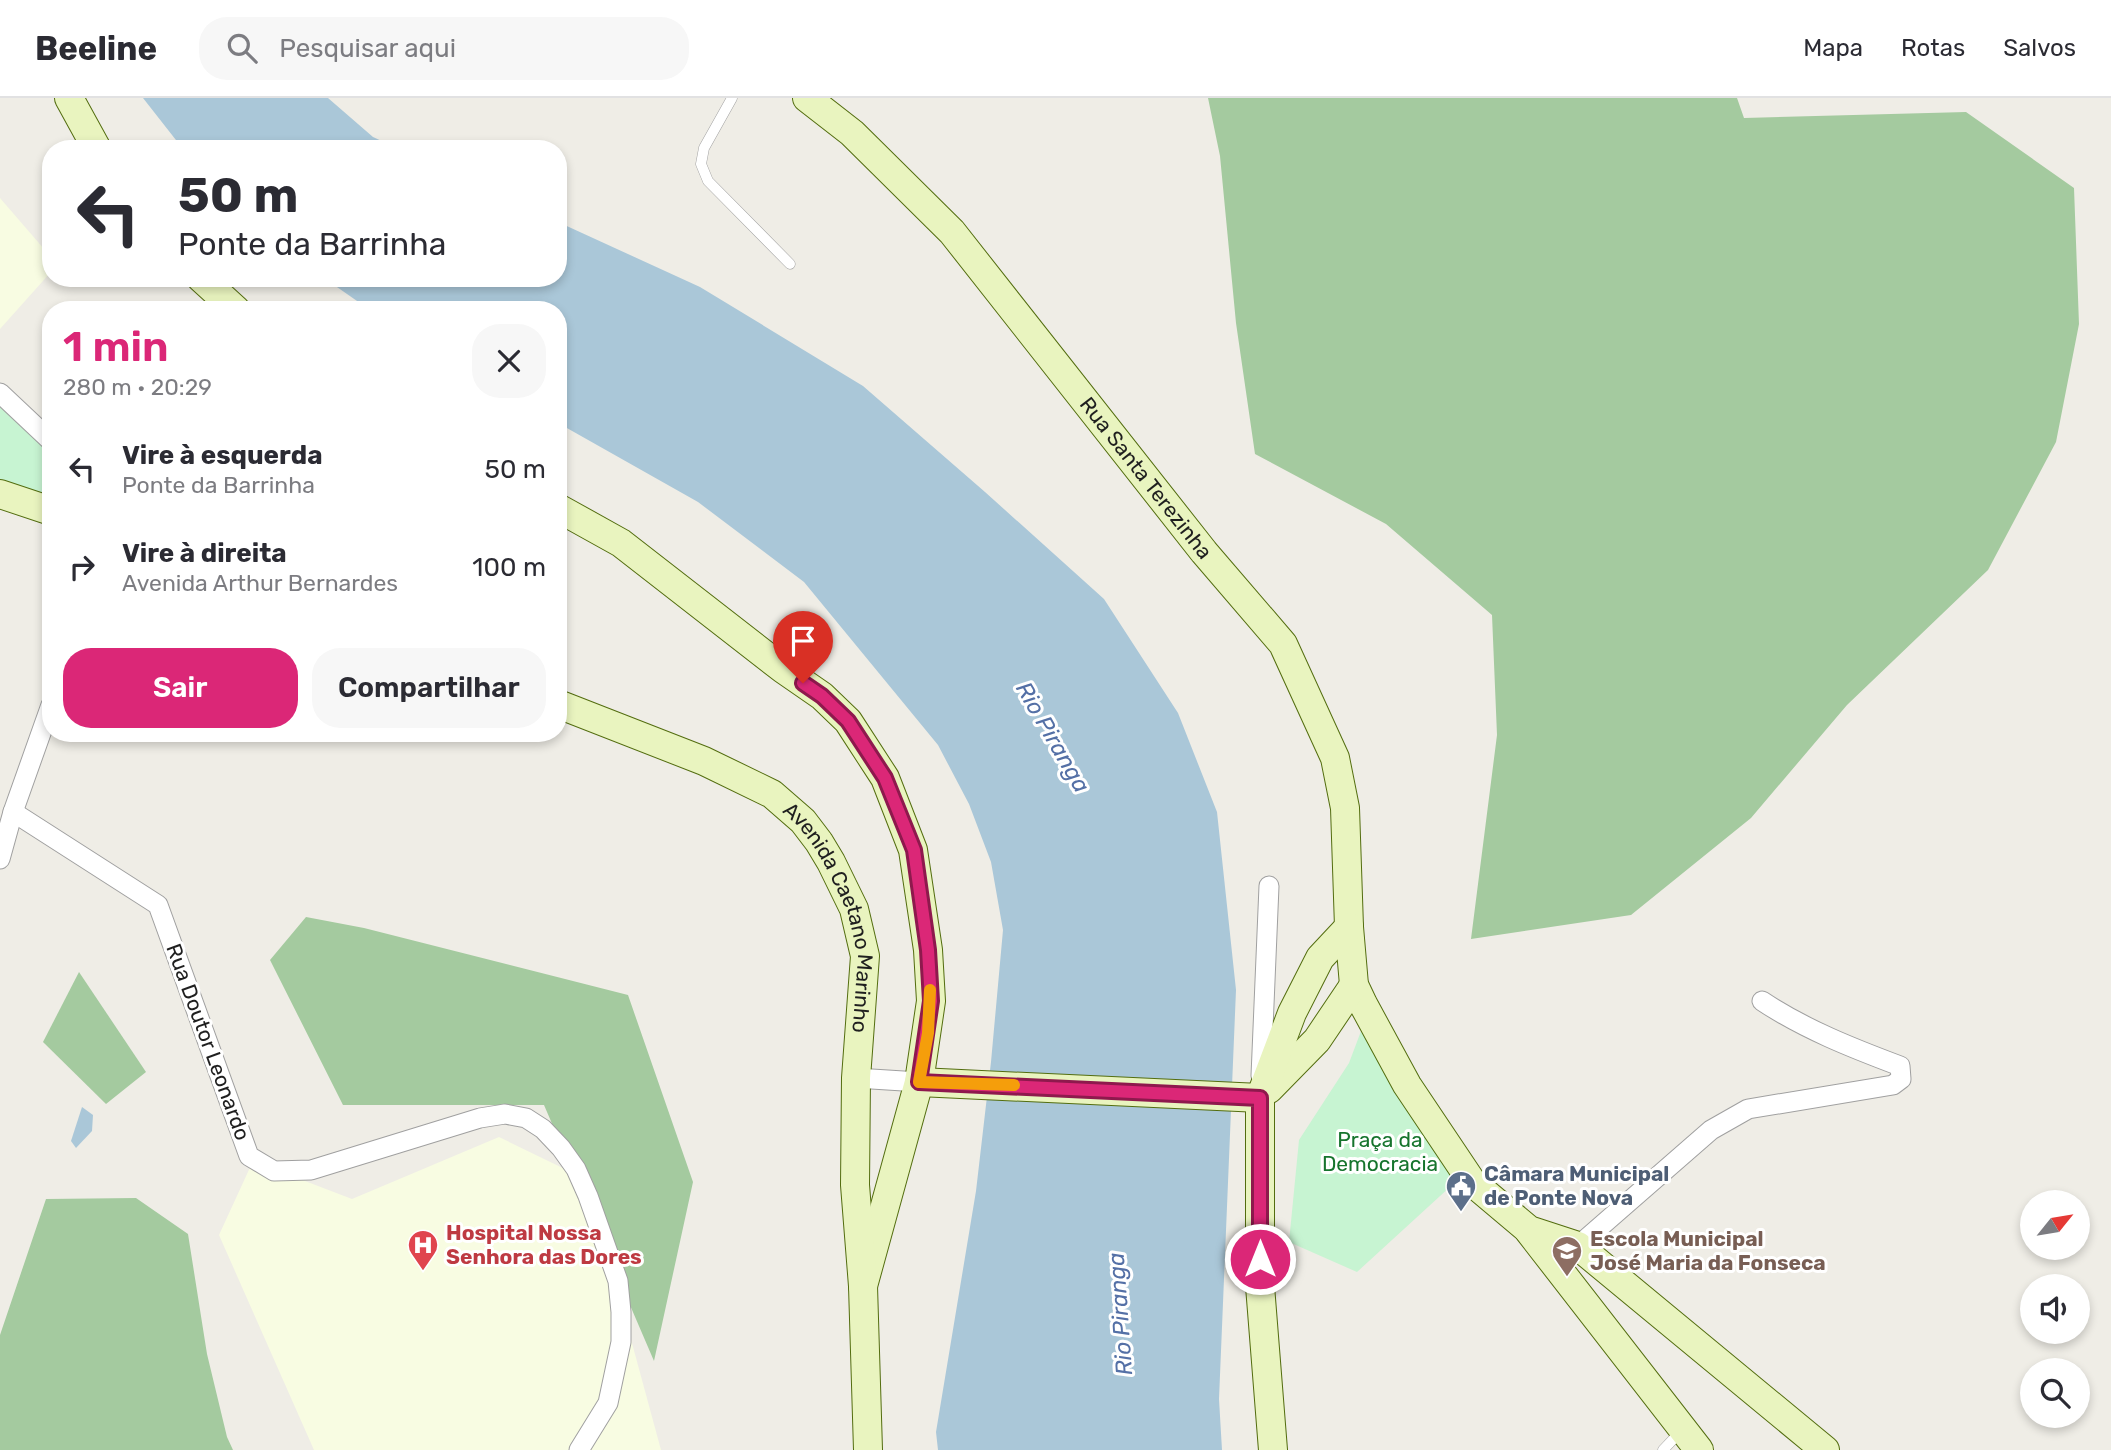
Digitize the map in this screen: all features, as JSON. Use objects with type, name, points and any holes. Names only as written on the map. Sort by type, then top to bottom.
[{"type":"street","points":[[69,98],[92,140]]},
{"type":"street","name":"Rua Santa Terezinha","points":[[807,98],[852,133],[952,232],[1205,552],[1283,644],[1335,758],[1345,808],[1354,985]]},
{"type":"street","points":[[211,287],[226,301]]},
{"type":"street","points":[[2,399],[42,433]]},
{"type":"street","points":[[0,494],[42,508]]},
{"type":"street","points":[[567,513],[621,543],[783,669],[822,696],[848,721],[885,778],[914,850],[928,950],[931,1001],[919,1082],[863,1286],[868,1450]]},
{"type":"street","name":"Avenida Caetano Marinho","points":[[567,708],[753,783],[772,794],[803,821],[831,862],[844,887],[860,930],[865,956],[856,1078],[855,1185],[863,1286]]},
{"type":"street","points":[[0,859],[13,812],[42,730]]},
{"type":"street","name":"Rua Doutor Leonardo","points":[[13,812],[158,905],[249,1156],[274,1171],[311,1170],[480,1118],[505,1114],[526,1118],[561,1148],[576,1170],[588,1196],[618,1281],[621,1312],[621,1342],[608,1404],[579,1450]]},
{"type":"street","points":[[1269,886],[1253,1099],[1260,1286],[1273,1450]]},
{"type":"street","points":[[1253,1099],[1320,958],[1349,927]]},
{"type":"street","points":[[856,1078],[1253,1099],[1317,1040],[1354,985],[1407,1085],[1472,1182],[1529,1230],[1691,1440]]},
{"type":"street","points":[[1578,1246],[1711,1130],[1748,1109],[1893,1084],[1900,1080],[1900,1066],[1860,1051],[1783,1015],[1762,1001]]},
{"type":"street","points":[[1529,1230],[1578,1246],[1825,1450]]},
{"type":"lane","points":[[732,98],[704,148],[701,164],[708,181],[790,264]]},
{"type":"lane","points":[[1663,1450],[1691,1440]]},
{"type":"shaded area","points":[[0,198],[42,247],[42,282],[0,329]]},
{"type":"shaded area","name":"Hospital Nossa Senhora das Dores","points":[[499,1137],[575,1174],[623,1310],[661,1450],[314,1450],[219,1235],[253,1161],[352,1199]]},
{"type":"green space","points":[[1208,98],[1737,98],[1744,118],[1966,112],[2074,188],[2079,324],[2056,442],[1988,570],[1847,705],[1751,818],[1631,915],[1471,939],[1497,735],[1492,615],[1386,524],[1255,454],[1236,323],[1220,156]]},
{"type":"green space","points":[[0,393],[42,433],[42,508],[0,493]]},
{"type":"green space","points":[[306,917],[364,928],[628,995],[693,1182],[654,1361],[544,1105],[343,1105],[270,960]]},
{"type":"green space","points":[[79,972],[146,1072],[106,1104],[43,1042]]},
{"type":"green space","name":"Praça da Democracia","points":[[1372,1002],[1475,1164],[1357,1272],[1289,1242],[1299,1140],[1349,1063]]},
{"type":"green space","points":[[136,1198],[188,1234],[207,1354],[227,1437],[233,1450],[0,1450],[0,1335],[46,1199]]},
{"type":"water","points":[[143,98],[328,98],[380,140],[176,140]]},
{"type":"water","name":"Rio Piranga","points":[[567,226],[700,287],[863,386],[1104,599],[1178,713],[1217,812],[1236,990],[1219,1399],[1222,1450],[938,1450],[936,1432],[976,1191],[1003,930],[991,862],[969,804],[938,745],[804,582],[698,502],[567,428],[567,301],[357,301],[337,287],[567,287]]},
{"type":"water","points":[[82,1107],[93,1115],[92,1131],[76,1148],[71,1141]]},
{"type":"slow traffic","points":[[930,990],[928,1033],[919,1082],[1014,1085]]},
{"type":"place","name":"Câmara Municipal de Ponte Nova","points":[[1461,1213]]},
{"type":"place","name":"Hospital Nossa Senhora das Dores","points":[[423,1272]]},
{"type":"place","name":"Escola Municipal José Maria da Fonseca","points":[[1567,1278]]},
{"type":"route","points":[[803,683],[822,696],[848,721],[885,778],[914,850],[928,950],[931,1001],[919,1082],[1260,1098],[1260,1259]]}]
